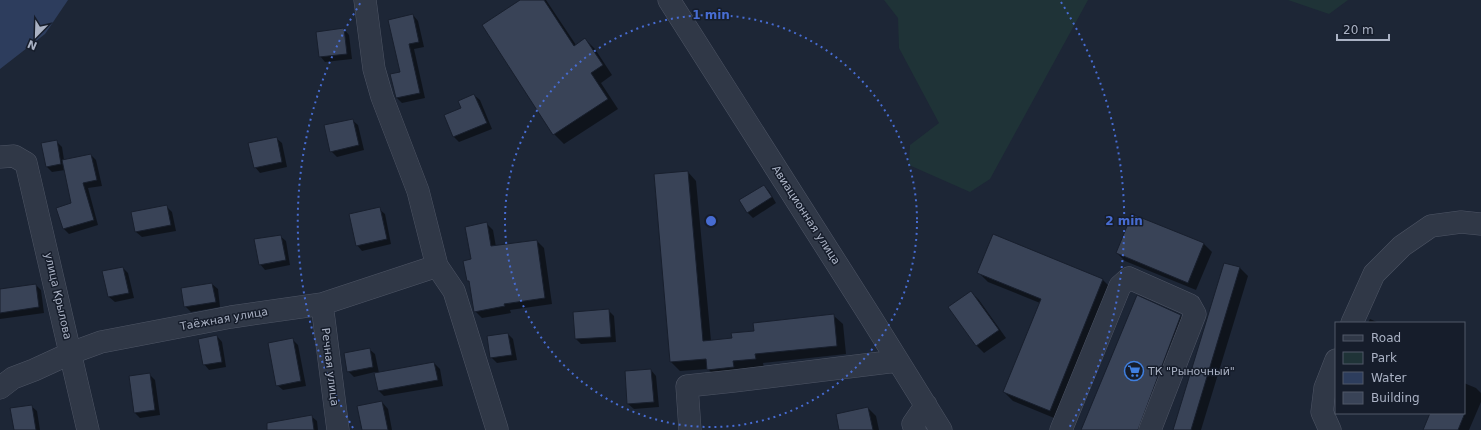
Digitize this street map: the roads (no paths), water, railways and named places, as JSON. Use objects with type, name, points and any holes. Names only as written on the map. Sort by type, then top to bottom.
[{"type":"street","points":[[365,0],[374,69],[382,97],[418,191],[437,266],[454,291],[497,428]]},
{"type":"street","name":"Авиационная улица","points":[[668,0],[866,309],[941,430]]},
{"type":"street","name":"улица Крылова","points":[[0,157],[14,156],[26,163],[88,430]]},
{"type":"street","points":[[1352,322],[1374,274],[1402,246],[1431,226],[1461,222],[1481,224]]},
{"type":"street","name":"Таёжная улица","points":[[4,379],[34,370],[71,353],[101,342],[231,317],[322,304],[437,266]]},
{"type":"street","points":[[1061,430],[1120,286],[1129,278],[1190,305],[1196,314],[1150,430]]},
{"type":"street","name":"Речная улица","points":[[322,304],[338,430]]},
{"type":"street","points":[[690,430],[687,386],[897,361]]},
{"type":"street","points":[[1330,430],[1322,412],[1325,388],[1335,363]]},
{"type":"street","points":[[915,430],[913,424],[926,405]]},
{"type":"water","points":[[0,0],[68,0],[45,34],[0,69]]},
{"type":"place","name":"ТК \"Рыночный\"","points":[[1134,371]]}]
